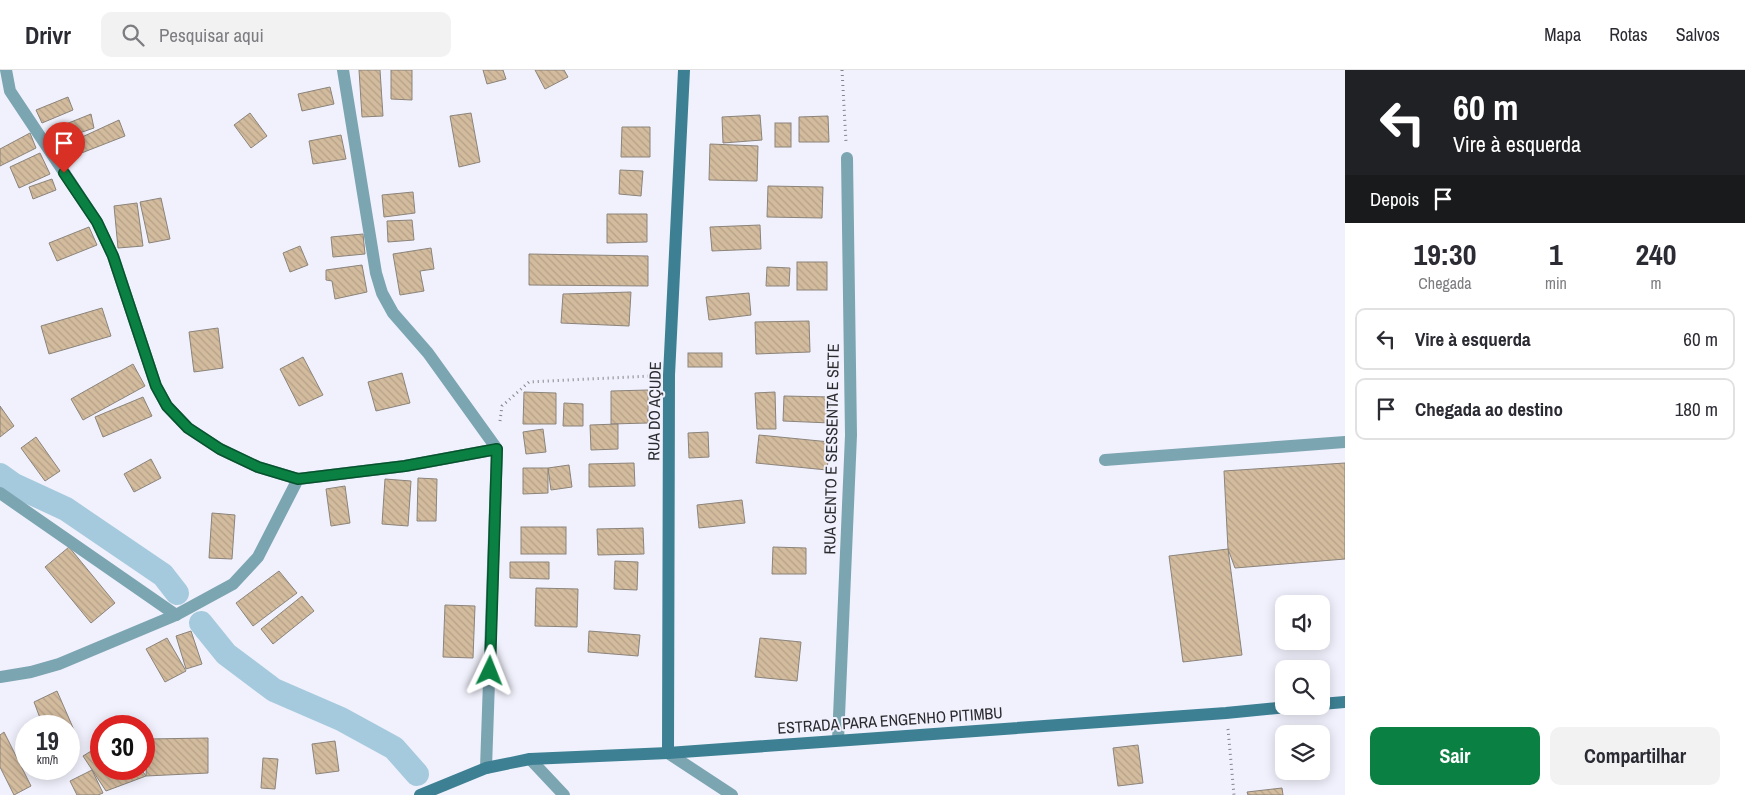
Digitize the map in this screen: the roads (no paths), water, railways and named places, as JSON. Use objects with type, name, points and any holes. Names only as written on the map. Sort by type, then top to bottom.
[{"type":"street","points":[[6,70],[5,90],[97,222],[113,256],[156,386],[167,406],[188,428],[220,449],[258,467],[298,479],[405,466],[497,449]]},
{"type":"street","points":[[343,70],[376,273],[382,292],[393,314],[428,353],[497,449],[486,768]]},
{"type":"street","name":"RUA DO AÇUDE","points":[[668,753],[670,375],[684,70]]},
{"type":"street","name":"RUA CENTO E SESSENTA E SETE","points":[[838,740],[851,435],[847,158]]},
{"type":"street","points":[[1105,460],[1345,442]]},
{"type":"street","points":[[0,676],[31,672],[59,664],[176,615],[234,584],[258,557],[298,479]]},
{"type":"street","points":[[0,493],[176,615]]},
{"type":"street","points":[[1330,703],[1345,702]]},
{"type":"street","name":"ESTRADA PARA ENGENHO PITIMBU","points":[[420,795],[486,768],[530,759],[668,753],[1275,708]]},
{"type":"street","points":[[668,753],[732,795]]},
{"type":"street","points":[[530,759],[564,795]]},
{"type":"waterway","points":[[0,475],[14,485],[66,509],[163,575],[177,593]]},
{"type":"waterway","points":[[201,623],[226,654],[274,690],[341,719],[394,748],[417,774]]}]
